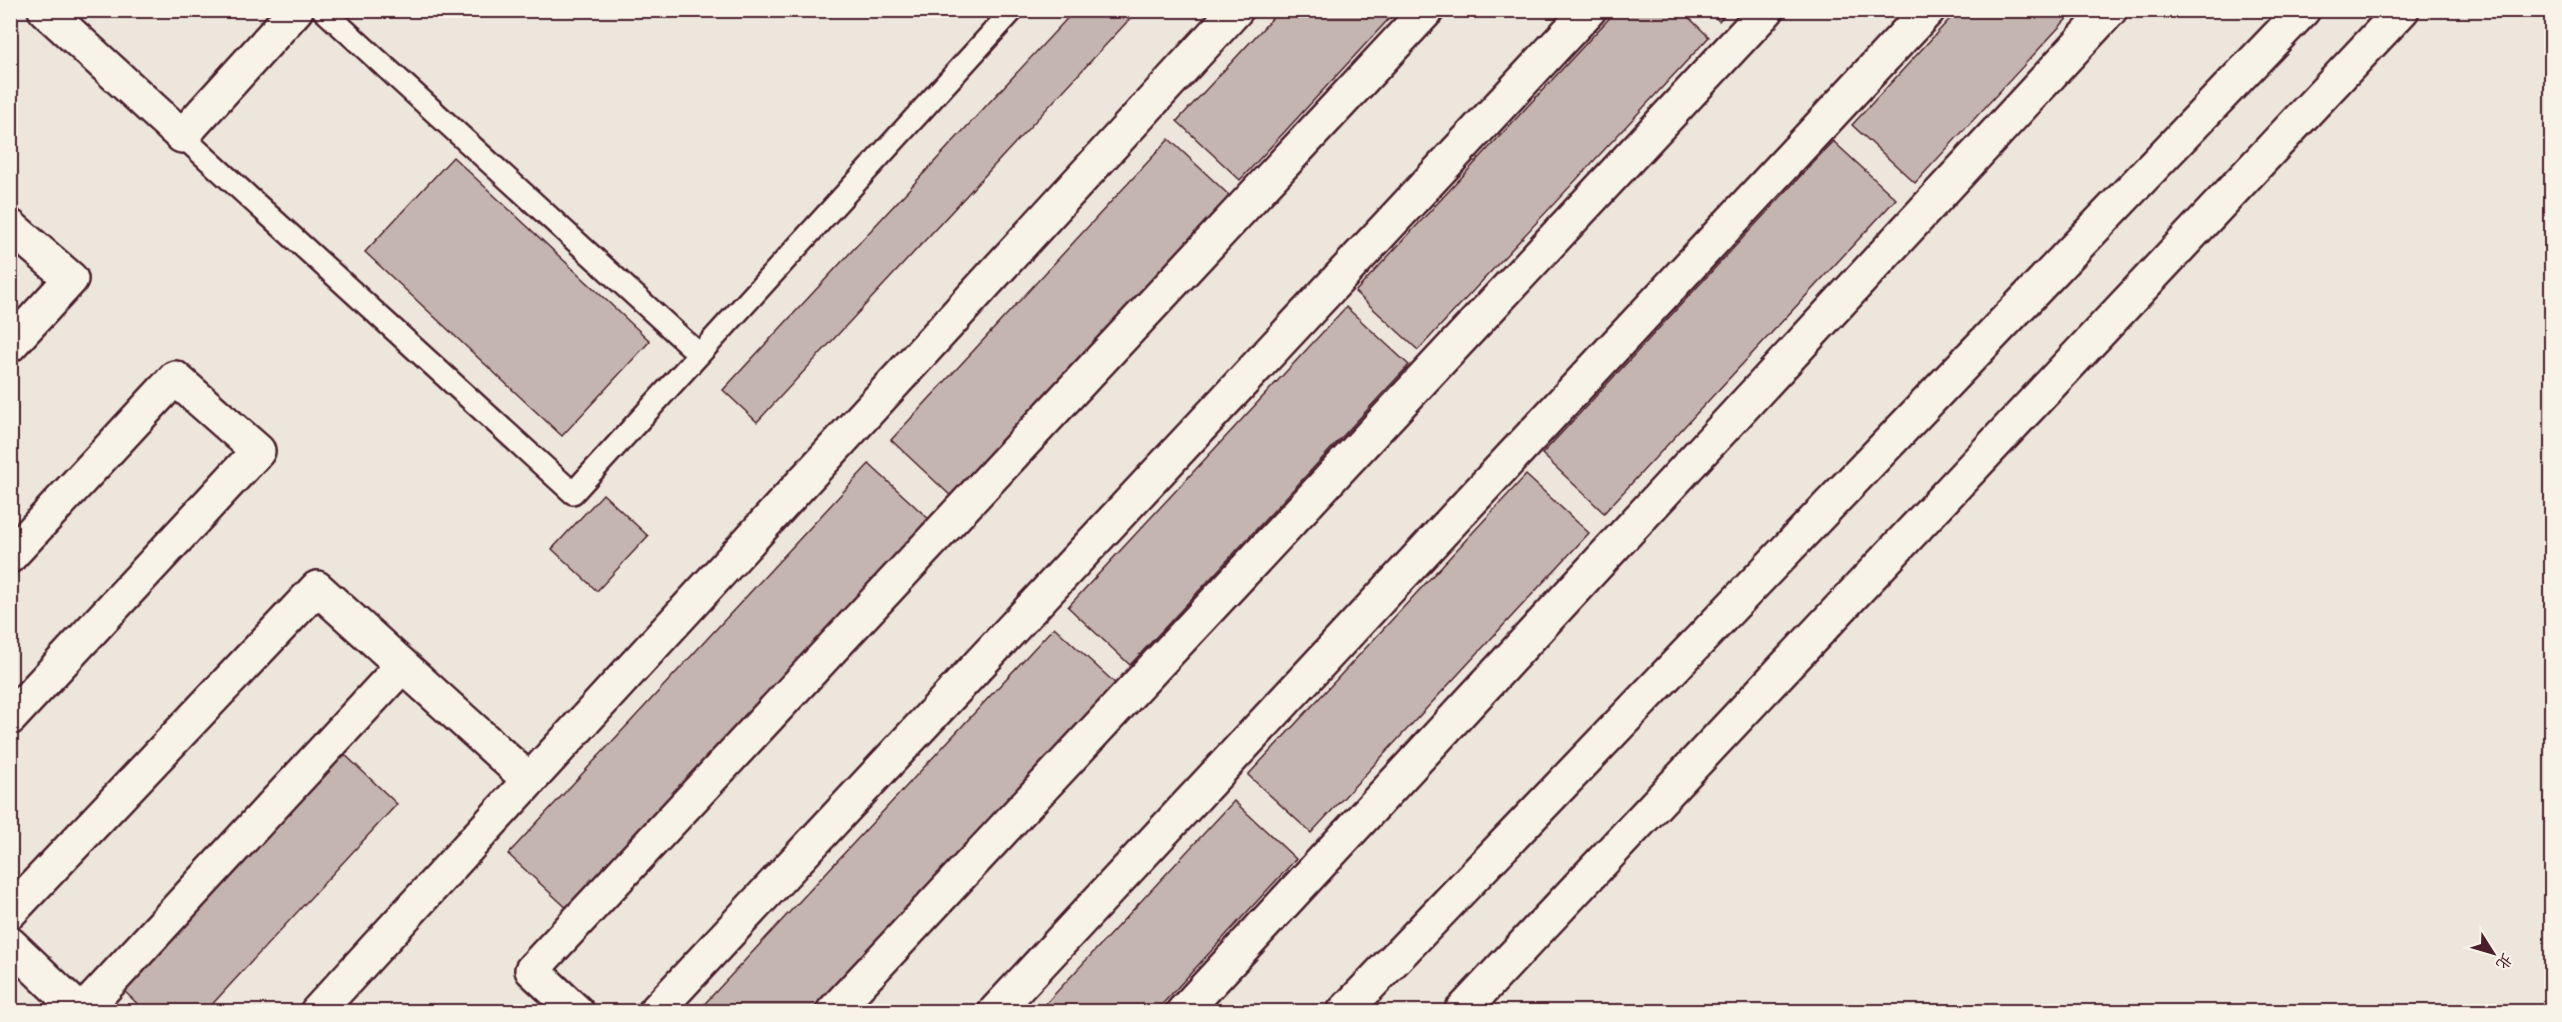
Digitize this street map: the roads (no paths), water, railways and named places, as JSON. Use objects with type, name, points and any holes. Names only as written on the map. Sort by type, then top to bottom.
[{"type":"street","points":[[45,10],[182,136],[296,10]]},
{"type":"street","points":[[316,1011],[1236,10]]},
{"type":"street","points":[[577,1011],[532,970],[1427,10]]},
{"type":"street","points":[[655,1011],[1589,10]]},
{"type":"street","points":[[833,1011],[1767,10]]},
{"type":"street","points":[[995,1011],[1928,10]]},
{"type":"street","points":[[1183,1011],[2110,10]]},
{"type":"street","points":[[1344,1011],[2302,10]]},
{"type":"street","points":[[1461,1011],[2402,10]]},
{"type":"street","points":[[10,226],[71,279],[10,345]]},
{"type":"street","points":[[10,556],[175,378],[258,451],[10,718]]},
{"type":"street","points":[[10,912],[317,588],[529,780]]},
{"type":"street","points":[[10,944],[82,1011],[402,666]]},
{"type":"lane","points":[[323,10],[699,354]]},
{"type":"lane","points":[[182,136],[573,493],[1013,10]]}]
